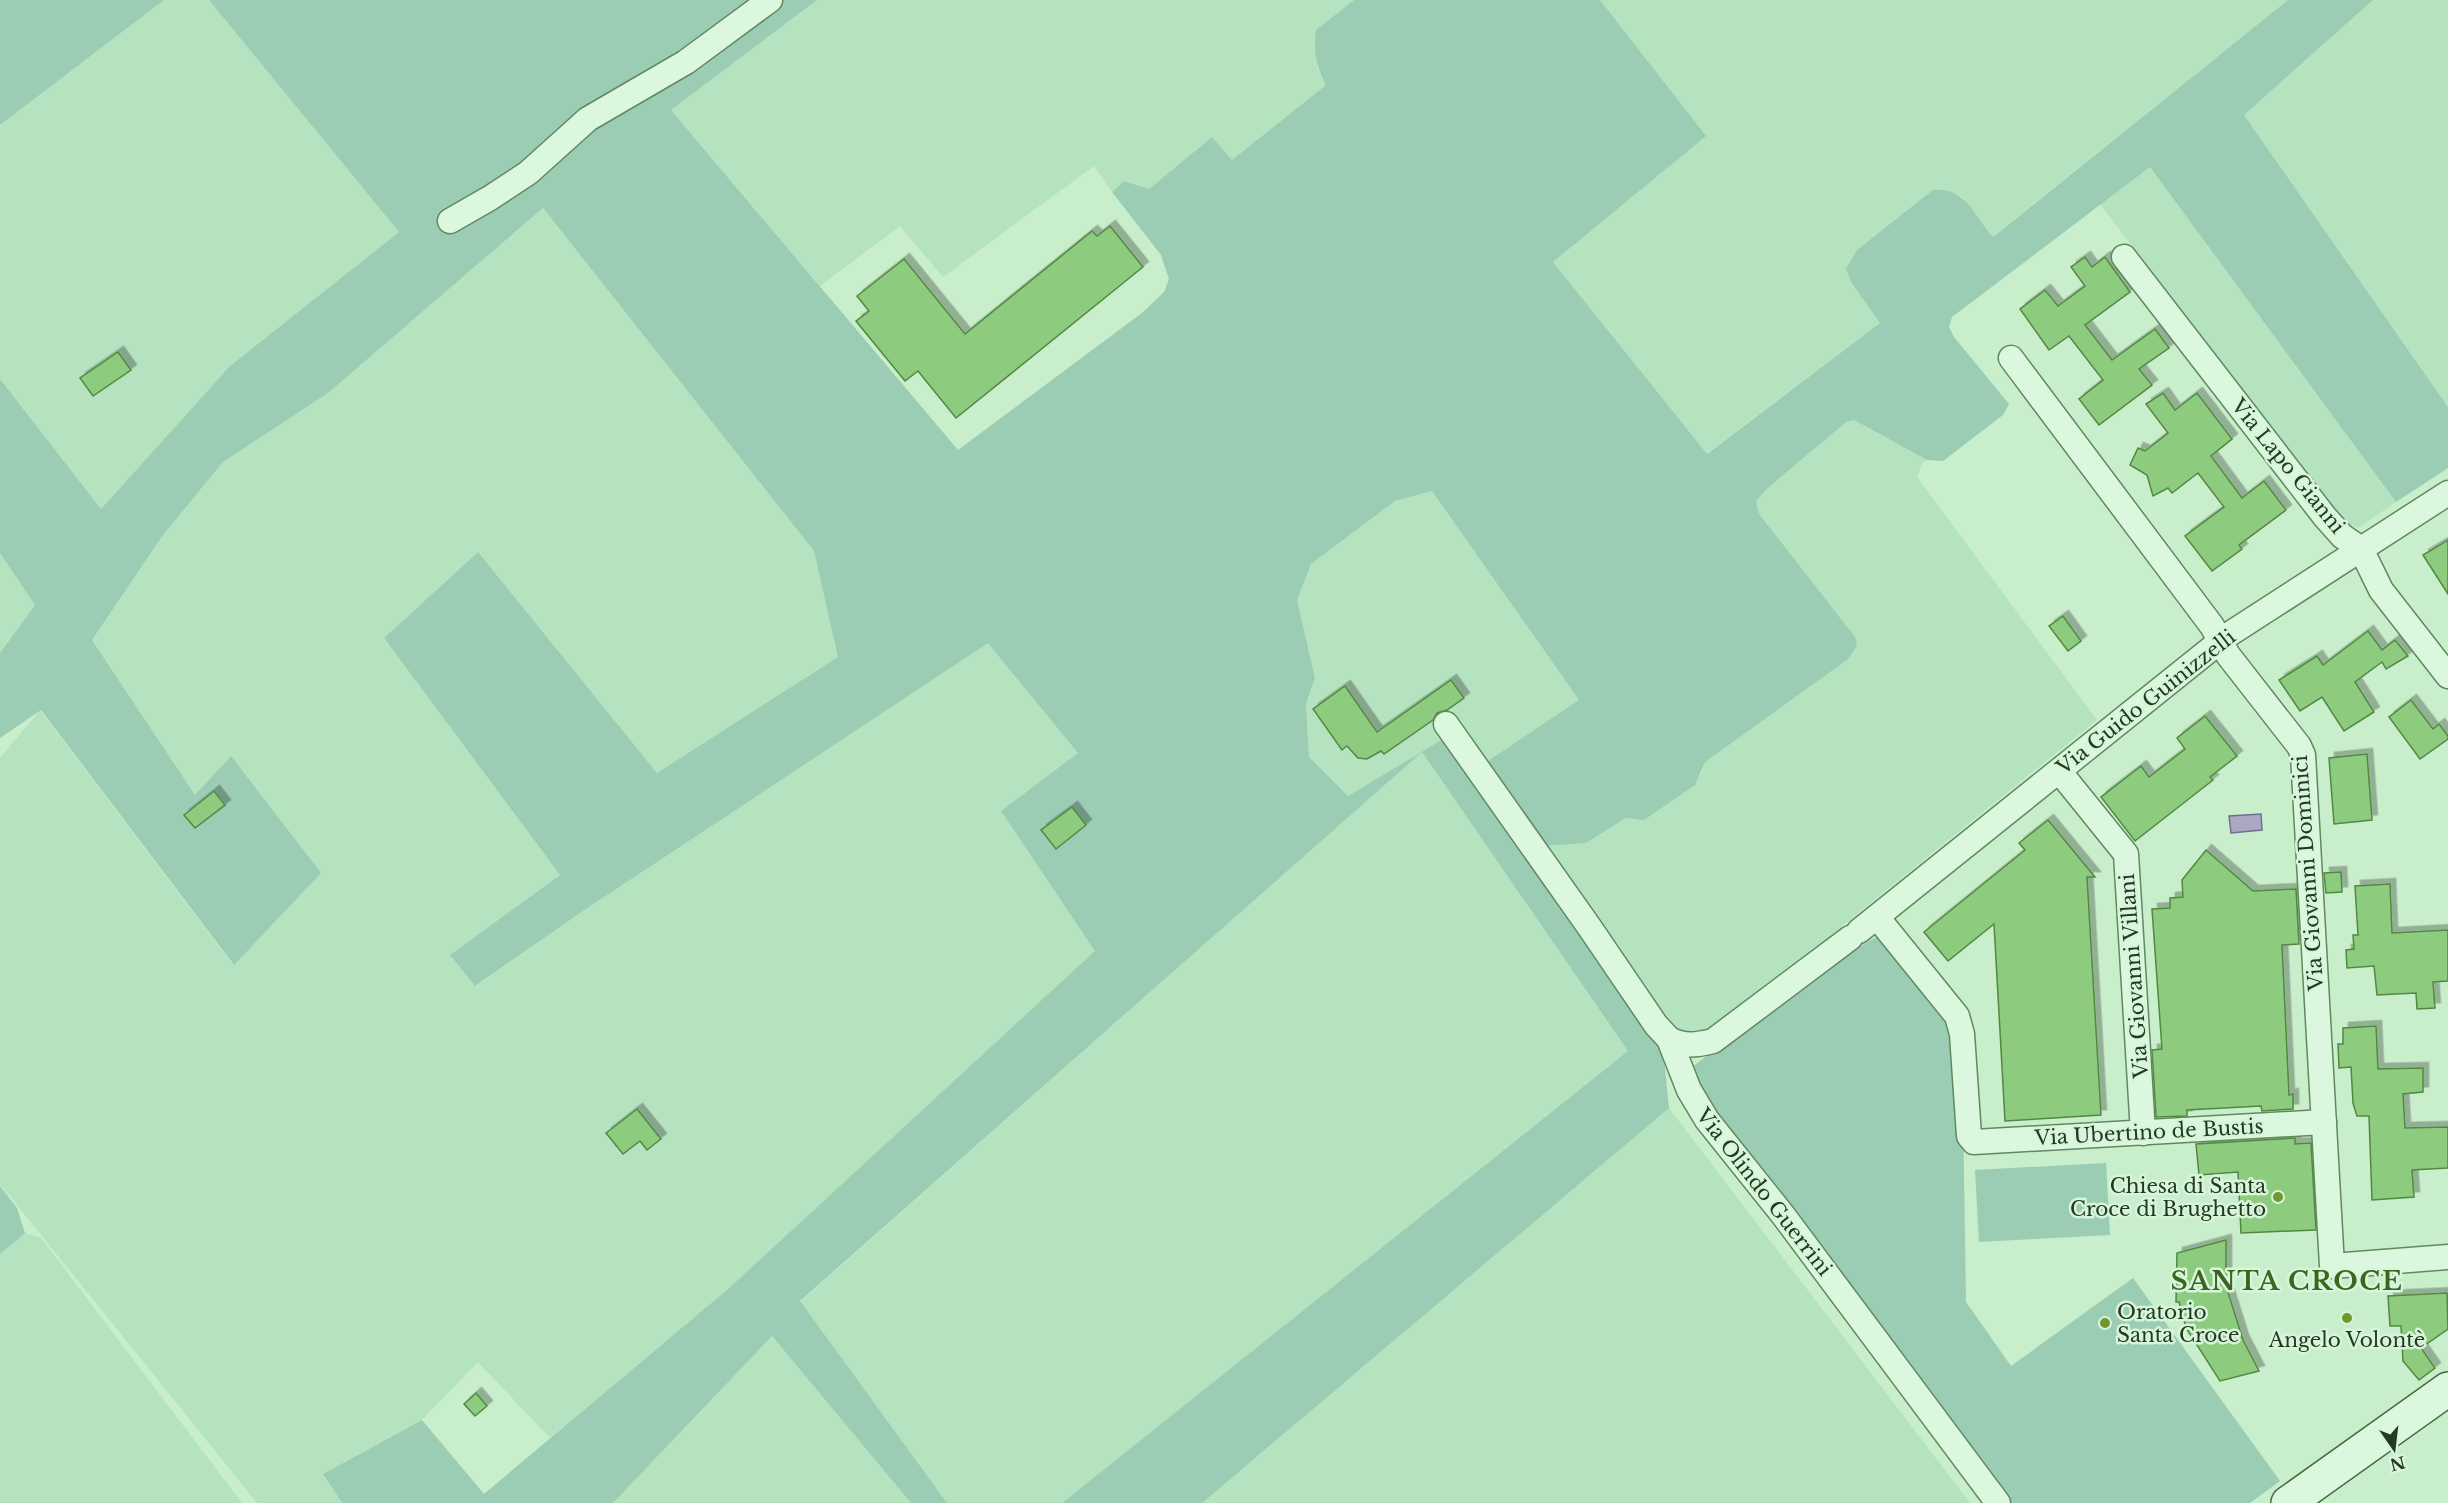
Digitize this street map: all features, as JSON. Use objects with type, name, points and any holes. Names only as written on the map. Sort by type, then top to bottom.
[{"type":"street","points":[[450,221],[490,198],[528,172],[588,119],[686,63],[770,0]]},
{"type":"street","name":"Via Lapo Gianni","points":[[2124,257],[2325,517],[2342,536],[2361,549],[2381,591],[2448,676]]},
{"type":"street","name":"Via Giovanni Dominici","points":[[2012,358],[2212,626],[2228,655],[2299,746],[2303,755],[2331,1266],[2448,1257]]},
{"type":"street","name":"Via Guido Guinizzelli","points":[[1669,1038],[1684,1045],[1713,1041],[1862,929],[2221,641],[2448,493]]},
{"type":"street","name":"Via Olindo Guerrini","points":[[1446,724],[1584,918],[1656,1025],[1669,1038],[1689,1090],[1707,1120],[1783,1215],[1998,1503]]},
{"type":"street","name":"Via Giovanni Villani","points":[[2059,771],[2126,854],[2143,1133]]},
{"type":"street","name":"Via Ubertino de Bustis","points":[[1862,929],[1957,1016],[1962,1034],[1969,1134],[1974,1142],[2324,1122]]},
{"type":"street","points":[[2288,1503],[2448,1389]]},
{"type":"green space","points":[[0,0],[164,0],[0,125]]},
{"type":"green space","points":[[164,0],[209,0],[399,232],[230,366],[101,509],[0,379],[0,125]]},
{"type":"green space","points":[[209,0],[817,0],[671,110],[958,450],[1142,313],[1164,292],[1169,279],[1161,255],[1112,192],[1124,181],[1149,189],[1212,137],[1232,160],[1326,85],[1316,58],[1316,30],[1354,0],[1600,0],[1706,136],[1553,262],[1707,454],[1880,323],[1851,282],[1846,269],[1857,250],[1933,190],[1944,190],[1961,198],[1993,237],[2288,0],[2373,0],[2244,115],[2448,407],[2448,468],[2396,502],[2150,167],[1952,317],[1949,327],[1954,337],[2009,404],[2003,415],[1943,461],[1927,460],[1854,420],[1846,422],[1768,488],[1756,501],[1759,514],[1855,637],[1857,646],[1848,659],[1705,762],[1695,785],[1644,820],[1626,818],[1586,843],[1529,847],[1663,1049],[1669,1108],[1202,1503],[1062,1503],[1628,1051],[1422,752],[800,1301],[947,1503],[911,1503],[772,1336],[613,1503],[342,1503],[323,1474],[422,1420],[484,1494],[728,1289],[1095,951],[1001,811],[1078,753],[988,643],[583,911],[475,986],[450,955],[560,875],[384,638],[478,552],[657,773],[838,657],[814,551],[543,208],[328,393],[223,462],[163,535],[92,640],[195,795],[231,756],[321,873],[234,965],[41,710],[0,738],[0,653],[35,605],[0,553],[0,379],[101,509],[230,366],[399,232]],"holes":[[[1432,491],[1579,700],[1470,773],[1445,738],[1348,796],[1309,757],[1306,704],[1315,678],[1297,600],[1311,564],[1395,501]]]},
{"type":"green space","points":[[817,0],[1354,0],[1316,30],[1317,67],[1326,85],[1232,160],[1212,137],[1149,189],[1124,181],[1112,192],[1094,166],[943,277],[900,226],[820,286],[671,110]]},
{"type":"green space","points":[[1600,0],[2288,0],[1992,237],[1960,195],[1851,282],[1880,323],[1706,454],[1553,262],[1705,136]]},
{"type":"green space","points":[[2373,0],[2448,0],[2448,407],[2244,115]]},
{"type":"green space","points":[[2150,167],[2396,502],[2358,528],[2349,525],[2337,514],[2100,204]]},
{"type":"green space","points":[[543,208],[814,551],[839,657],[657,773],[478,552],[384,638],[560,875],[450,955],[476,986],[583,911],[988,642],[1079,753],[1001,811],[1096,951],[728,1289],[550,1438],[478,1362],[422,1420],[323,1474],[342,1503],[257,1503],[0,1184],[0,758],[40,710],[233,965],[230,757],[195,796],[92,640],[163,535],[223,462],[328,393]]},
{"type":"green space","points":[[1854,420],[1927,460],[1923,462],[1917,477],[2097,720],[1864,908],[1722,1028],[1712,1033],[1680,1033],[1671,1026],[1544,846],[1586,843],[1626,818],[1634,819],[1702,773],[1759,514],[1756,501],[1768,488],[1846,422]]},
{"type":"green space","points":[[1432,491],[1579,700],[1470,773],[1422,752],[1628,1051],[1062,1503],[947,1503],[800,1302],[1418,755],[1348,796],[1309,757],[1306,704],[1315,678],[1297,600],[1311,564],[1395,501]]},
{"type":"green space","points":[[0,553],[35,605],[0,653]]},
{"type":"green space","points":[[1876,937],[1888,940],[1950,1020],[1962,1049],[1966,1302],[2011,1366],[2133,1278],[2280,1481],[2250,1503],[2004,1503],[1701,1103],[1688,1070],[1854,945],[1859,947]]},
{"type":"green space","points":[[1669,1108],[1970,1503],[1202,1503]]},
{"type":"green space","points":[[2106,1163],[2110,1235],[1979,1242],[1975,1170]]},
{"type":"green space","points":[[0,1186],[17,1208],[25,1233],[0,1254]]},
{"type":"green space","points":[[25,1233],[41,1238],[242,1503],[0,1503],[0,1254]]},
{"type":"green space","points":[[772,1336],[911,1503],[613,1503]]},
{"type":"water","points":[[2261,814],[2262,830],[2231,833],[2229,816]]},
{"type":"building","points":[[1110,226],[1143,267],[956,418],[918,371],[905,381],[856,321],[869,311],[857,296],[904,259],[965,334],[1092,231],[1097,236]]},
{"type":"building","points":[[2085,257],[2092,267],[2105,257],[2130,292],[2085,325],[2112,360],[2155,329],[2169,348],[2139,369],[2152,385],[2099,425],[2079,399],[2103,380],[2069,336],[2049,350],[2020,309],[2045,290],[2058,306],[2085,286],[2071,267]]},
{"type":"building","points":[[118,352],[131,370],[93,396],[80,378]]},
{"type":"building","points":[[2163,393],[2175,410],[2197,393],[2232,439],[2211,456],[2242,498],[2264,481],[2286,510],[2239,545],[2242,549],[2212,571],[2185,536],[2224,507],[2198,473],[2172,493],[2168,488],[2153,496],[2147,475],[2130,465],[2138,448],[2145,451],[2168,433],[2146,404]]},
{"type":"building","points":[[2448,540],[2448,594],[2423,555]]},
{"type":"building","points":[[2063,616],[2081,641],[2068,651],[2049,626]]},
{"type":"building","points":[[2368,631],[2382,650],[2395,640],[2408,656],[2386,669],[2382,662],[2355,682],[2374,712],[2344,731],[2322,697],[2300,711],[2279,680],[2317,656],[2323,665]]},
{"type":"building","points":[[1451,680],[1464,698],[1447,710],[1437,713],[1433,720],[1384,754],[1381,751],[1367,759],[1358,758],[1347,746],[1342,750],[1313,709],[1345,686],[1377,732]]},
{"type":"building","points":[[2411,700],[2433,729],[2439,724],[2448,736],[2448,739],[2420,759],[2389,717]]},
{"type":"building","points":[[2205,716],[2237,756],[2210,777],[2213,780],[2135,841],[2101,797],[2141,766],[2149,777],[2185,749],[2177,738]]},
{"type":"building","points":[[2367,754],[2372,820],[2334,824],[2329,758]]},
{"type":"building","points":[[214,791],[225,805],[195,828],[184,815]]},
{"type":"building","points":[[1072,807],[1086,825],[1056,849],[1041,830]]},
{"type":"building","points":[[2048,820],[2095,877],[2087,877],[2101,1115],[2005,1121],[1994,924],[1948,961],[1924,932],[2025,850],[2019,843]]},
{"type":"building","points":[[2206,850],[2253,891],[2296,889],[2299,944],[2282,945],[2289,1095],[2293,1094],[2293,1109],[2262,1111],[2261,1106],[2187,1110],[2187,1116],[2156,1117],[2152,1050],[2162,1049],[2152,909],[2170,908],[2170,898],[2183,897],[2182,880]]},
{"type":"building","points":[[2341,872],[2342,892],[2326,893],[2324,873]]},
{"type":"building","points":[[2390,884],[2392,933],[2448,930],[2448,981],[2433,982],[2435,1008],[2417,1009],[2416,993],[2377,995],[2374,966],[2347,968],[2346,950],[2354,949],[2353,935],[2358,935],[2355,886]]},
{"type":"building","points":[[2376,1026],[2378,1069],[2423,1068],[2423,1092],[2403,1094],[2405,1128],[2448,1127],[2448,1168],[2412,1170],[2414,1197],[2372,1200],[2369,1116],[2357,1116],[2353,1103],[2351,1067],[2339,1068],[2338,1044],[2343,1044],[2343,1028]]},
{"type":"building","points":[[637,1109],[661,1139],[647,1150],[640,1141],[623,1154],[606,1133]]},
{"type":"building","points":[[2295,1138],[2295,1144],[2311,1143],[2316,1230],[2241,1233],[2238,1172],[2199,1175],[2196,1144]]},
{"type":"building","points":[[2226,1240],[2226,1286],[2243,1340],[2259,1371],[2220,1381],[2186,1328],[2179,1302],[2176,1302],[2177,1253]]},
{"type":"building","points":[[2447,1293],[2448,1329],[2421,1348],[2435,1368],[2419,1380],[2403,1361],[2401,1326],[2390,1326],[2388,1296]]},
{"type":"building","points":[[476,1393],[487,1406],[475,1416],[464,1404]]},
{"type":"place","name":"Chiesa di Santa Croce di Brughetto","points":[[2278,1197]]},
{"type":"place","name":"Angelo Volontè","points":[[2347,1318]]},
{"type":"place","name":"Oratorio Santa Croce","points":[[2105,1323]]},
{"type":"district","name":"SANTA CROCE","points":[[2287,1281]]}]
